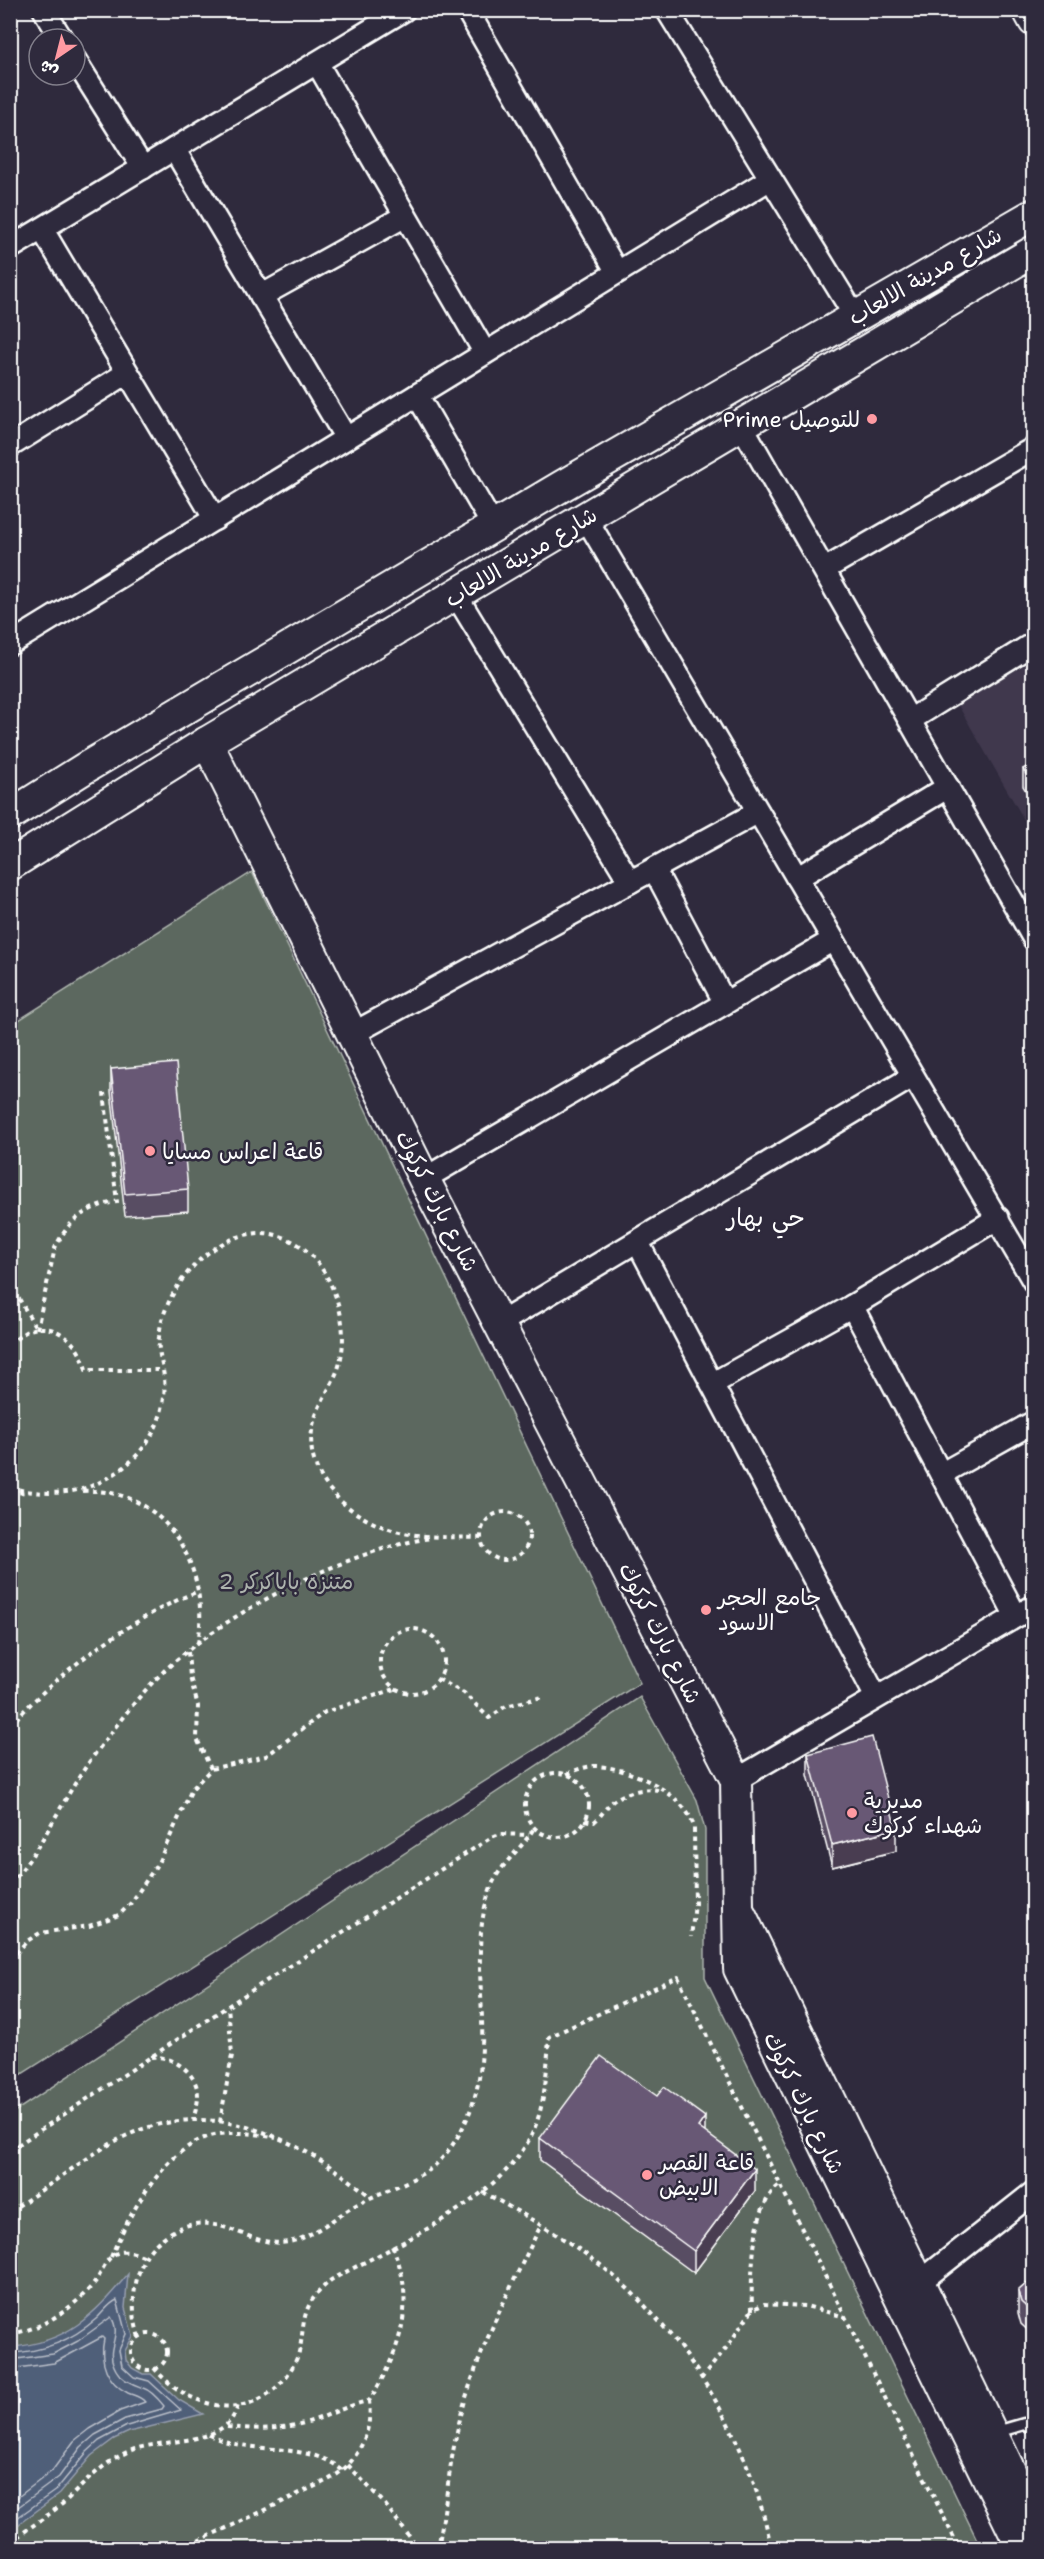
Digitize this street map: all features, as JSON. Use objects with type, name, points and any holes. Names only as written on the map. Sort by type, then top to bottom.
[{"type":"main road","points":[[1028,10],[1034,21]]},
{"type":"main road","name":"شارع مدينة الالعاب","points":[[10,815],[493,526],[1034,214]]},
{"type":"main road","name":"شارع مدينة الالعاب","points":[[10,865],[207,742],[1034,252]]},
{"type":"main road","points":[[323,627],[344,661]]},
{"type":"main road","name":"شارع بارك كركوك","points":[[207,742],[424,1179],[736,1780],[738,1969],[1022,2548]]},
{"type":"main road","points":[[737,1906],[1034,2520]]},
{"type":"street","points":[[467,10],[617,272]]},
{"type":"street","points":[[668,10],[855,316]]},
{"type":"street","points":[[46,11],[55,27]]},
{"type":"street","points":[[10,248],[316,63],[394,13]]},
{"type":"street","points":[[316,63],[485,353]]},
{"type":"street","points":[[87,79],[143,168]]},
{"type":"street","points":[[174,149],[346,438]]},
{"type":"street","points":[[10,644],[770,179]]},
{"type":"street","points":[[261,296],[405,216]]},
{"type":"street","points":[[42,229],[215,519]]},
{"type":"street","points":[[10,446],[127,373]]},
{"type":"street","points":[[417,395],[493,526]]},
{"type":"street","points":[[742,426],[1034,939]]},
{"type":"street","points":[[825,569],[1034,448]]},
{"type":"street","points":[[585,518],[1034,1282]]},
{"type":"street","points":[[456,595],[630,882]]},
{"type":"street","points":[[910,720],[1034,643]]},
{"type":"street","points":[[797,878],[948,787]]},
{"type":"street","points":[[352,1034],[758,812]]},
{"type":"street","points":[[654,869],[725,1003]]},
{"type":"street","points":[[424,1179],[833,940]]},
{"type":"street","points":[[500,1323],[638,1243],[912,1077]]},
{"type":"street","points":[[712,1384],[852,1306],[998,1218]]},
{"type":"street","points":[[638,1243],[876,1698]]},
{"type":"street","points":[[736,1780],[1025,1611],[941,1474],[852,1306]]},
{"type":"street","points":[[941,1474],[1034,1422]]},
{"type":"street","points":[[920,2282],[1034,2192]]},
{"type":"lane","points":[[992,2433],[1024,2424],[1034,2427]]},
{"type":"path","points":[[37,1329],[55,1248],[61,1236],[68,1226],[87,1210],[117,1202],[104,1093]]},
{"type":"path","points":[[67,1491],[86,1488],[110,1478],[131,1463],[142,1450],[161,1411],[164,1387],[159,1338],[162,1322],[181,1284],[194,1266],[217,1248],[242,1236],[263,1233],[296,1242],[323,1270],[333,1288],[339,1308],[342,1350],[338,1367],[316,1413],[311,1433],[316,1466],[325,1484],[351,1509],[403,1533],[481,1538]]},
{"type":"path","points":[[10,1283],[37,1329]]},
{"type":"path","points":[[10,1346],[25,1332],[49,1329],[71,1339],[79,1348],[86,1371],[162,1370]]},
{"type":"path","points":[[10,1486],[32,1491]]},
{"type":"path","points":[[10,1493],[99,1491],[119,1494],[133,1499],[161,1519],[188,1556],[199,1591],[201,1620],[198,1644]]},
{"type":"path","points":[[500,1511],[522,1518],[529,1532],[526,1548],[520,1555],[504,1561],[489,1554],[481,1538],[487,1519],[500,1511]]},
{"type":"path","points":[[10,1884],[38,1849],[90,1761],[108,1737],[159,1676],[198,1644],[275,1595],[340,1564],[395,1544],[441,1536]]},
{"type":"path","points":[[10,1726],[55,1682],[112,1639],[161,1607],[199,1591]]},
{"type":"path","points":[[409,1629],[428,1633],[440,1647],[444,1664],[438,1679],[423,1691],[405,1692],[395,1689],[382,1674],[380,1654],[390,1636],[409,1629]]},
{"type":"path","points":[[189,1652],[190,1677],[198,1706],[197,1738],[212,1769]]},
{"type":"path","points":[[438,1679],[464,1693],[489,1718],[506,1706],[542,1697]]},
{"type":"path","points":[[10,1960],[27,1941],[40,1933],[89,1926],[120,1915],[131,1903],[158,1863],[192,1789],[212,1769],[266,1756],[325,1712],[395,1689]]},
{"type":"path","points":[[567,1774],[576,1779],[588,1796],[589,1807],[585,1820],[574,1833],[554,1838],[534,1828],[524,1808],[529,1787],[546,1774],[567,1774],[586,1767],[611,1768],[640,1778],[667,1793],[685,1807],[691,1816],[694,1828],[695,1904],[692,1937]]},
{"type":"path","points":[[585,1820],[598,1819],[611,1803],[633,1792],[650,1788],[667,1793]]},
{"type":"path","points":[[139,2337],[134,2322],[135,2287],[146,2257],[155,2243],[171,2232],[184,2225],[200,2223],[234,2229],[269,2242],[297,2240],[371,2197],[435,2165],[460,2134],[472,2109],[484,2053],[481,1945],[491,1886],[534,1828]]},
{"type":"path","points":[[10,2150],[228,2006],[492,1837],[499,1834],[530,1835]]},
{"type":"path","points":[[154,2368],[166,2356],[165,2344],[156,2336],[139,2337],[132,2346],[134,2362],[143,2368],[154,2368],[173,2387],[204,2403],[238,2405],[260,2400],[288,2375],[296,2362],[306,2312],[317,2292],[331,2280],[483,2192],[498,2181],[518,2158],[534,2127],[544,2097],[549,2037],[678,1977],[959,2548]]},
{"type":"path","points":[[220,2122],[232,2055],[228,2006]]},
{"type":"path","points":[[150,2058],[160,2057],[174,2061],[191,2076],[198,2094],[193,2120]]},
{"type":"path","points":[[10,2211],[106,2146],[166,2121],[220,2122],[261,2129],[334,2168],[371,2197]]},
{"type":"path","points":[[10,2334],[25,2332],[61,2313],[89,2290],[111,2257],[140,2200],[174,2159],[191,2145],[208,2136],[228,2134],[265,2135],[285,2140]]},
{"type":"path","points":[[752,2310],[752,2273],[762,2212],[773,2190],[780,2185]]},
{"type":"path","points":[[483,2192],[541,2225],[596,2262],[639,2301],[685,2355],[701,2379],[746,2462],[771,2548]]},
{"type":"path","points":[[438,2548],[452,2459],[470,2386],[509,2288],[541,2225]]},
{"type":"path","points":[[182,2548],[327,2481],[356,2456],[371,2416],[369,2401],[400,2341],[403,2278],[392,2246]]},
{"type":"path","points":[[111,2257],[122,2252],[134,2252],[146,2257]]},
{"type":"path","points":[[701,2379],[727,2347],[752,2310],[764,2304],[786,2304],[845,2318]]},
{"type":"path","points":[[10,2543],[72,2495],[92,2473],[134,2449],[208,2434],[227,2427],[266,2430],[302,2424],[369,2401]]},
{"type":"path","points":[[227,2427],[235,2417],[238,2405]]},
{"type":"path","points":[[208,2434],[242,2446],[310,2454],[334,2463],[342,2470]]},
{"type":"path","points":[[348,2465],[384,2503],[418,2548]]},
{"type":"shaded area","points":[[1033,660],[1033,835],[958,705]]},
{"type":"green space","name":"متنزه باباكركر 2","points":[[252,872],[640,1683],[11,2081],[11,1025]]},
{"type":"green space","points":[[640,1697],[697,1800],[705,1830],[705,1977],[981,2548],[11,2548],[11,2114]]},
{"type":"water","points":[[128,2274],[125,2308],[133,2336],[125,2351],[126,2360],[132,2368],[143,2374],[151,2374],[179,2400],[203,2414],[129,2432],[114,2439],[91,2456],[59,2494],[11,2530],[11,2347],[48,2340],[77,2325],[103,2303]]},
{"type":"building","points":[[1034,763],[1034,788],[1023,769]]},
{"type":"building","name":"قاعة اعراس مسايا","points":[[176,1063],[188,1189],[125,1194],[111,1069]]},
{"type":"building","name":"مديرية شهداء كركوك","points":[[872,1737],[896,1829],[832,1845],[808,1754]]},
{"type":"building","name":"قاعة القصر الابيض","points":[[601,2056],[657,2096],[664,2087],[705,2117],[698,2127],[755,2169],[694,2251],[540,2138]]},
{"type":"building","points":[[1034,2277],[1034,2314],[1021,2302],[1018,2291]]},
{"type":"place","name":"Prime للتوصيل","points":[[872,419]]},
{"type":"place","name":"قاعة اعراس مسايا","points":[[150,1151]]},
{"type":"place","name":"جامع الحجر الاسود","points":[[706,1610]]},
{"type":"place","name":"مديرية شهداء كركوك","points":[[852,1813]]},
{"type":"place","name":"قاعة القصر الابيض","points":[[647,2175]]},
{"type":"district","name":"حي بهار","points":[[766,1218]]}]
